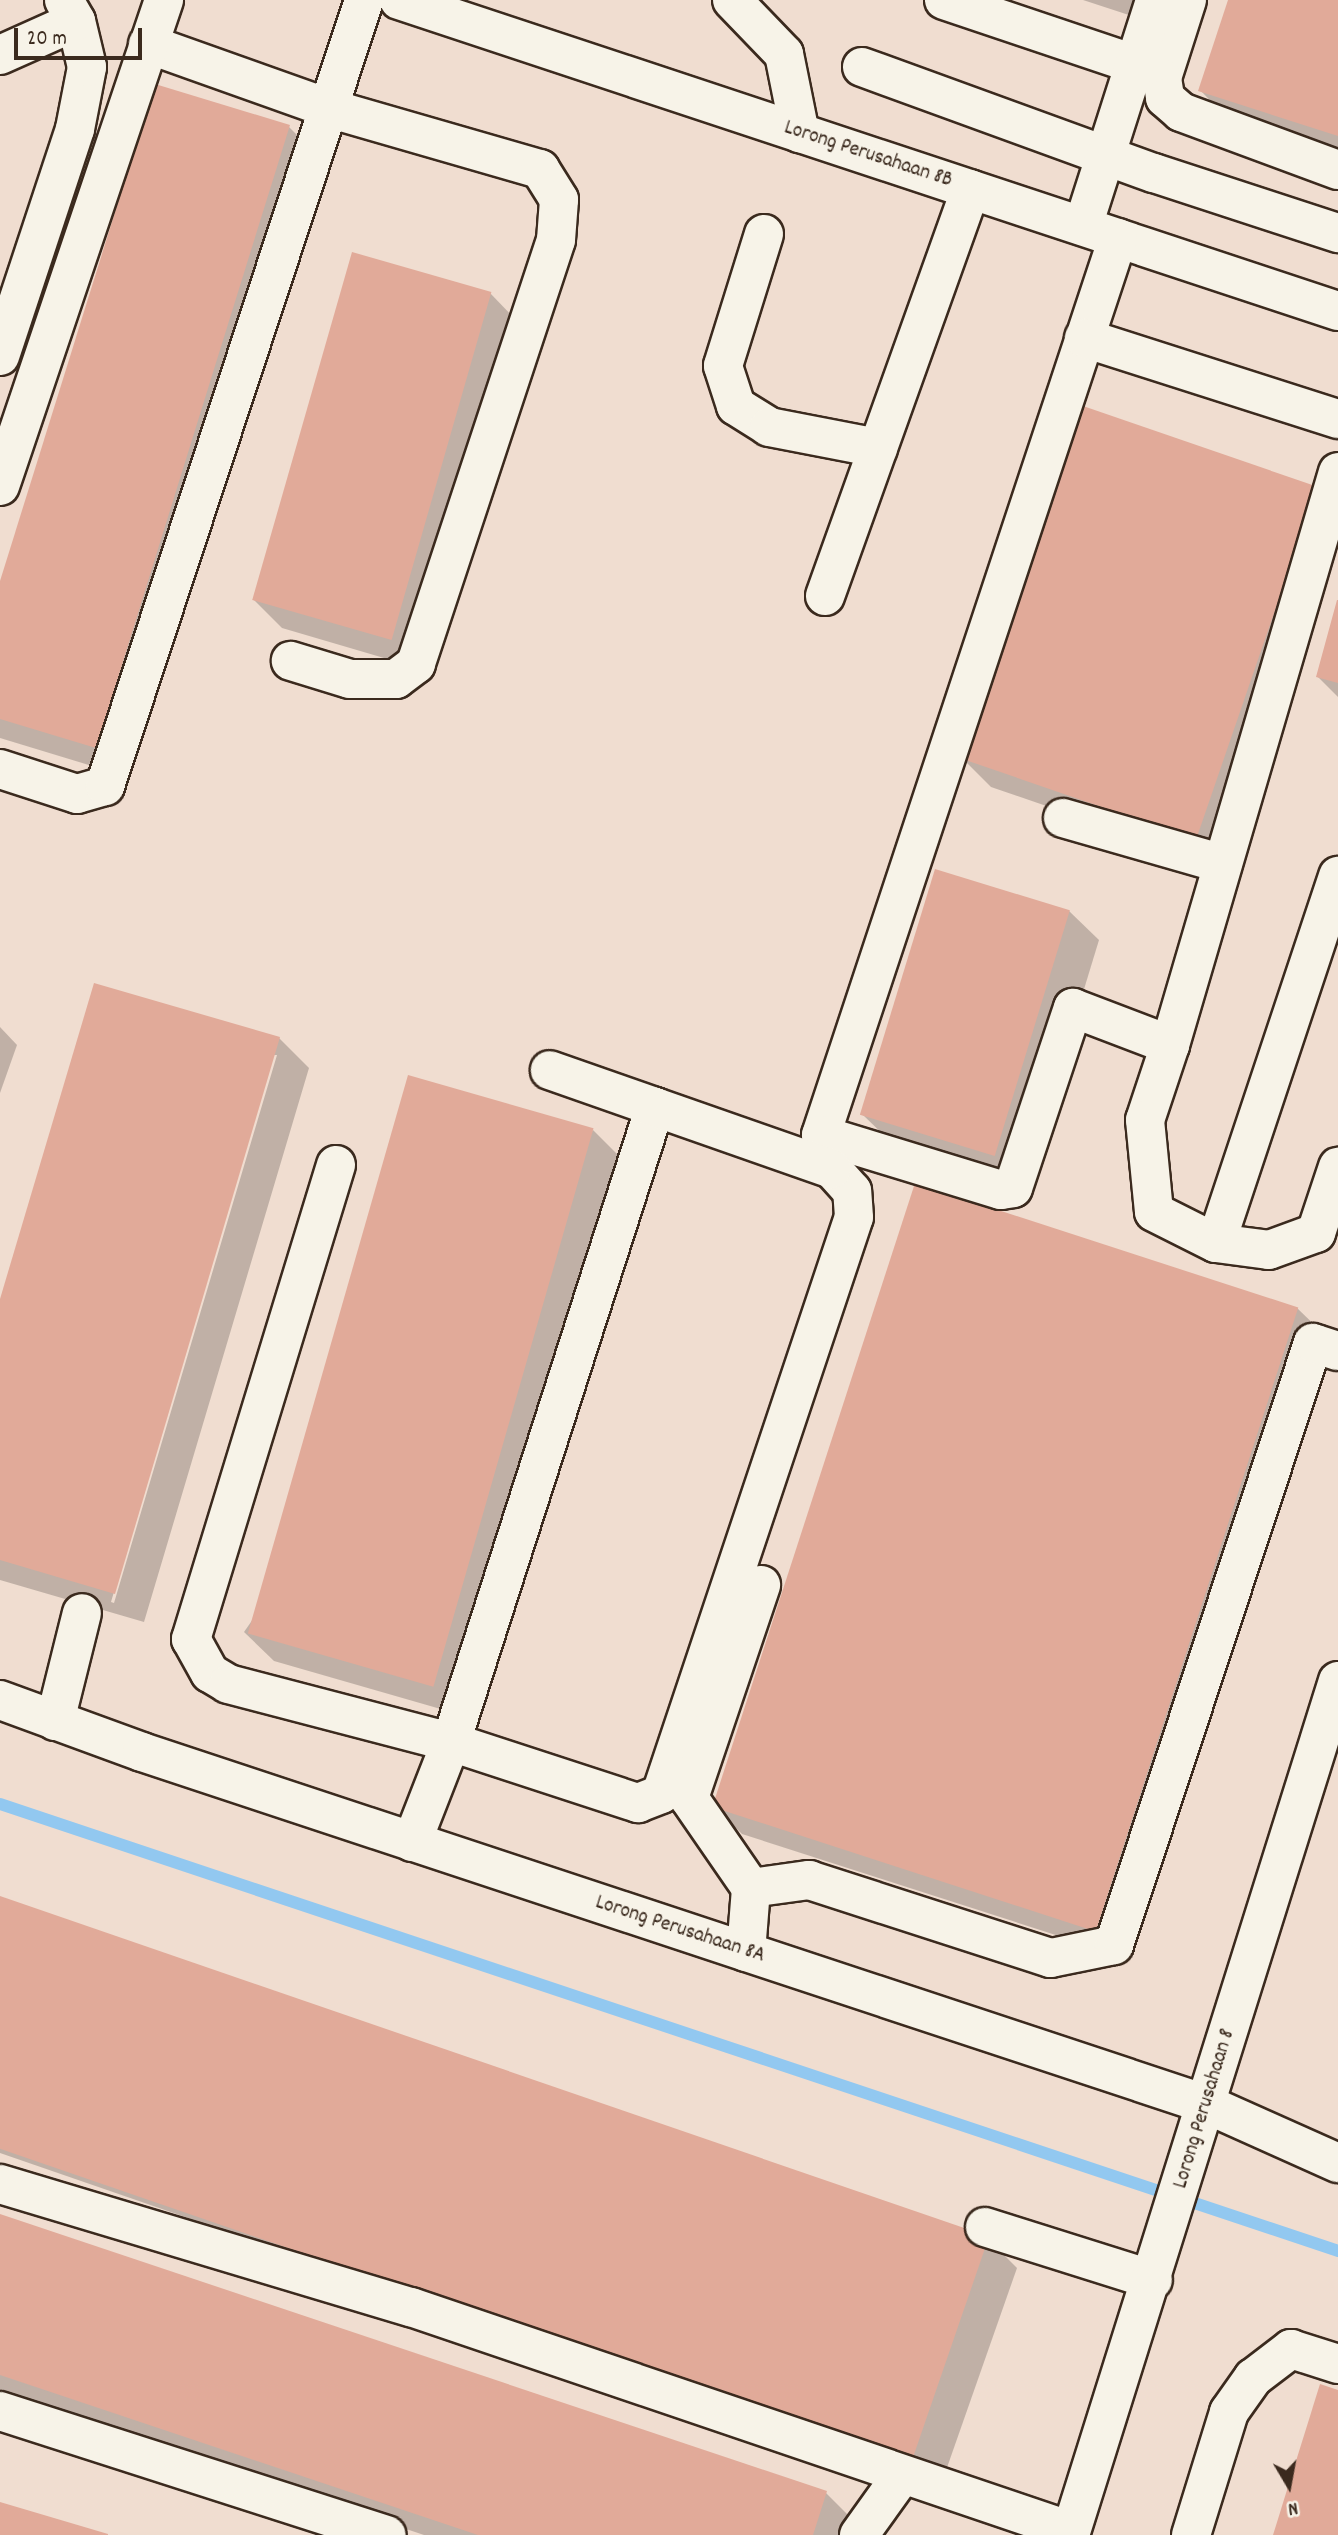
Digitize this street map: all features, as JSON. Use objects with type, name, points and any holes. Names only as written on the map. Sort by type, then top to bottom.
[{"type":"street","points":[[0,486],[164,0]]},
{"type":"street","points":[[0,769],[77,794],[105,786],[364,0]]},
{"type":"street","name":"Lorong Perusahaan 8B","points":[[399,0],[1338,311]]},
{"type":"street","points":[[733,0],[784,54],[800,132]]},
{"type":"street","points":[[944,0],[1134,64]]},
{"type":"street","points":[[1155,0],[1106,154],[1100,232],[1084,338],[821,1135],[1001,1190],[1013,1188],[1073,1008],[1170,1045]]},
{"type":"street","points":[[1187,0],[1162,78],[1165,98],[1181,112],[1338,170]]},
{"type":"street","points":[[0,55],[70,11],[87,67],[75,129],[0,356]]},
{"type":"street","points":[[148,44],[328,108],[540,169],[559,200],[556,240],[416,664],[396,679],[350,679],[291,661]]},
{"type":"street","points":[[862,67],[1338,233]]},
{"type":"street","points":[[825,596],[971,189]]},
{"type":"street","points":[[764,234],[723,366],[736,406],[769,427],[878,448]]},
{"type":"street","points":[[1084,338],[1338,419]]},
{"type":"street","points":[[1338,472],[1170,1045],[1144,1120],[1154,1212],[1216,1243],[1269,1251],[1316,1233],[1338,1167]]},
{"type":"street","points":[[1063,818],[1223,864]]},
{"type":"street","points":[[1216,1243],[1338,876]]},
{"type":"street","points":[[336,1165],[191,1639],[210,1673],[228,1684],[451,1742],[638,1803],[661,1794],[854,1217],[852,1191],[831,1169],[550,1070]]},
{"type":"street","points":[[412,1842],[451,1742],[655,1107]]},
{"type":"street","points":[[751,1888],[809,1880],[1051,1958],[1114,1945],[1313,1343],[1338,1351]]},
{"type":"street","points":[[746,1952],[751,1888],[689,1798],[761,1585]]},
{"type":"street","points":[[55,1721],[82,1613]]},
{"type":"street","name":"Lorong Perusahaan 8","points":[[1070,2533],[1158,2264],[1338,1681]]},
{"type":"street","name":"Lorong Perusahaan 8A","points":[[0,1700],[153,1756],[1206,2104],[1338,2163]]},
{"type":"street","points":[[0,2184],[411,2307],[1070,2533]]},
{"type":"street","points":[[985,2227],[1158,2264]]},
{"type":"street","points":[[1191,2535],[1229,2412],[1253,2378],[1290,2349],[1338,2364]]},
{"type":"street","points":[[0,2411],[387,2535]]},
{"type":"street","points":[[859,2535],[902,2475]]},
{"type":"shaded area","points":[[0,0],[1338,0],[1338,2535],[0,2535]]},
{"type":"building","points":[[1228,0],[1338,0],[1338,136],[1198,91]]},
{"type":"building","points":[[155,84],[290,125],[96,748],[0,719],[0,581]]},
{"type":"building","points":[[352,252],[491,292],[392,640],[252,600]]},
{"type":"building","points":[[1083,406],[1317,487],[1196,839],[962,759]]},
{"type":"building","points":[[1338,600],[1338,683],[1316,677]]},
{"type":"building","points":[[935,869],[1070,910],[995,1156],[860,1115]]},
{"type":"building","points":[[94,983],[280,1037],[115,1594],[0,1560],[0,1299]]},
{"type":"building","points":[[408,1075],[594,1128],[433,1687],[248,1633]]},
{"type":"building","points":[[915,1183],[1298,1308],[1096,1931],[712,1807]]},
{"type":"building","points":[[0,1896],[989,2237],[911,2463],[0,2149]]},
{"type":"building","points":[[0,2214],[827,2491],[813,2535],[478,2535],[0,2375]]},
{"type":"building","points":[[1320,2384],[1338,2390],[1338,2535],[1273,2535]]},
{"type":"building","points":[[0,2502],[108,2534],[108,2535],[0,2535]]},
{"type":"waterway","points":[[0,1804],[1338,2251]]}]
